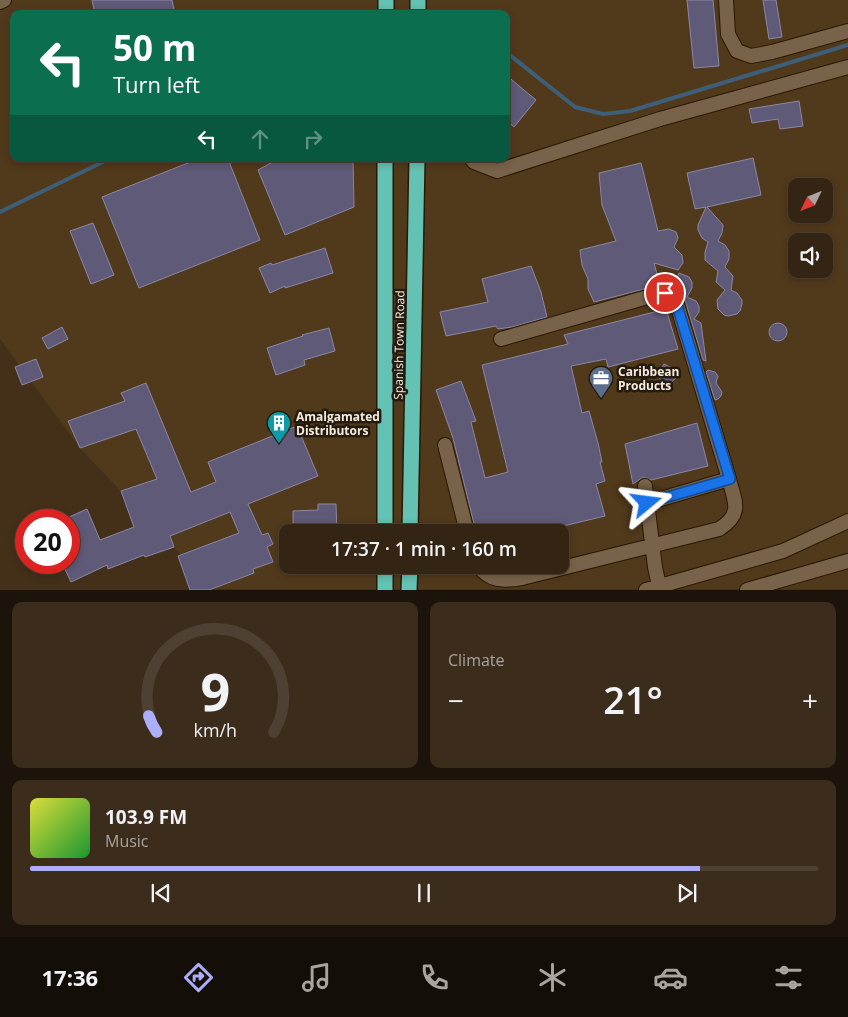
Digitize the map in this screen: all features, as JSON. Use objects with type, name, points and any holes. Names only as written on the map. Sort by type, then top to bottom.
[{"type":"highway","name":"Spanish Town Road","points":[[385,524],[386,162]]},
{"type":"highway","name":"Spanish Town Road","points":[[410,524],[417,162]]},
{"type":"highway","points":[[385,574],[385,590]]},
{"type":"highway","points":[[409,590],[410,574]]},
{"type":"street","points":[[0,2],[4,0]]},
{"type":"street","points":[[726,0],[728,34],[737,51],[751,56],[848,31]]},
{"type":"street","points":[[474,162],[497,171],[660,119],[848,67]]},
{"type":"street","points":[[501,339],[651,296],[665,293],[672,296],[676,302],[730,479],[736,504],[734,516],[730,522],[719,529],[569,567]]},
{"type":"street","points":[[444,445],[465,524]]},
{"type":"street","points":[[647,503],[730,479]]},
{"type":"street","points":[[645,486],[652,545],[653,588],[783,551],[847,526]]},
{"type":"street","points":[[747,590],[848,561]]},
{"type":"street","points":[[486,574],[495,580],[539,574]]},
{"type":"shaded area","points":[[0,0],[848,0],[848,589],[213,589],[80,448],[0,339]]},
{"type":"building","points":[[92,0],[172,0],[174,10],[94,10]]},
{"type":"building","points":[[687,0],[713,0],[719,66],[694,68]]},
{"type":"building","points":[[763,0],[776,0],[782,37],[769,39]]},
{"type":"building","points":[[510,78],[536,100],[514,127],[510,124]]},
{"type":"building","points":[[799,101],[803,126],[780,129],[778,119],[752,123],[749,109]]},
{"type":"building","points":[[753,158],[761,195],[707,207],[723,225],[718,241],[725,245],[729,251],[729,259],[725,267],[733,276],[731,290],[737,293],[742,300],[740,311],[737,314],[728,316],[718,309],[717,300],[725,290],[716,282],[718,271],[705,260],[708,242],[702,238],[698,230],[698,225],[706,207],[695,209],[687,173]]},
{"type":"building","points":[[190,162],[229,162],[260,240],[139,288],[102,197]]},
{"type":"building","points":[[273,162],[353,162],[354,207],[285,235],[258,170]]},
{"type":"building","points":[[641,163],[658,231],[669,229],[676,232],[678,238],[674,247],[682,255],[683,263],[678,270],[654,263],[660,285],[594,302],[588,289],[588,279],[582,265],[580,250],[616,241],[602,205],[599,173]]},
{"type":"building","points":[[93,223],[114,275],[91,284],[70,231]]},
{"type":"building","points":[[325,248],[333,273],[285,288],[285,286],[270,293],[259,268]]},
{"type":"building","points":[[531,266],[541,292],[547,317],[512,327],[498,329],[496,326],[446,336],[440,312],[488,302],[482,279]]},
{"type":"building","points":[[679,273],[689,277],[692,282],[692,288],[687,297],[696,301],[699,306],[699,312],[694,319],[701,323],[706,361],[703,360],[686,298],[674,285]]},
{"type":"building","points":[[666,309],[678,349],[608,367],[606,359],[571,366],[582,413],[589,411],[598,443],[605,481],[596,484],[605,516],[569,525],[474,524],[453,438],[436,390],[461,381],[476,421],[471,422],[485,478],[508,472],[482,365],[568,344],[564,335]]},
{"type":"building","points":[[778,323],[784,326],[787,332],[784,338],[778,341],[772,338],[769,332],[772,326]]},
{"type":"building","points":[[62,327],[68,339],[48,349],[42,338]]},
{"type":"building","points":[[329,328],[335,351],[304,360],[305,365],[276,375],[267,348],[302,335]]},
{"type":"building","points":[[36,359],[43,377],[22,385],[15,367]]},
{"type":"building","points":[[664,364],[676,372],[676,378],[669,384],[663,383],[658,376]]},
{"type":"building","points":[[708,370],[715,372],[718,376],[716,383],[722,392],[721,396],[715,400],[706,372]]},
{"type":"building","points":[[146,383],[191,492],[216,482],[208,462],[297,426],[318,476],[248,504],[262,535],[268,533],[273,544],[267,547],[273,562],[253,569],[254,573],[209,590],[190,590],[178,556],[239,533],[230,512],[170,536],[174,547],[145,557],[144,555],[108,569],[107,565],[71,582],[67,574],[80,574],[80,512],[87,509],[100,540],[134,527],[121,491],[157,479],[136,429],[80,448],[68,421],[125,401],[121,393]]},
{"type":"building","points":[[697,423],[708,466],[651,480],[643,477],[633,484],[625,444]]},
{"type":"building","points":[[318,504],[336,504],[337,524],[293,524],[293,511],[318,510]]},
{"type":"waterway","points":[[510,55],[575,107],[603,114],[630,111],[848,45]]},
{"type":"waterway","points":[[0,212],[103,162]]},
{"type":"place","name":"Caribbean Products","points":[[601,399]]},
{"type":"place","name":"Amalgamated Distributors","points":[[279,444]]},
{"type":"route","points":[[647,503],[730,479],[676,302],[672,296],[665,293]]}]
